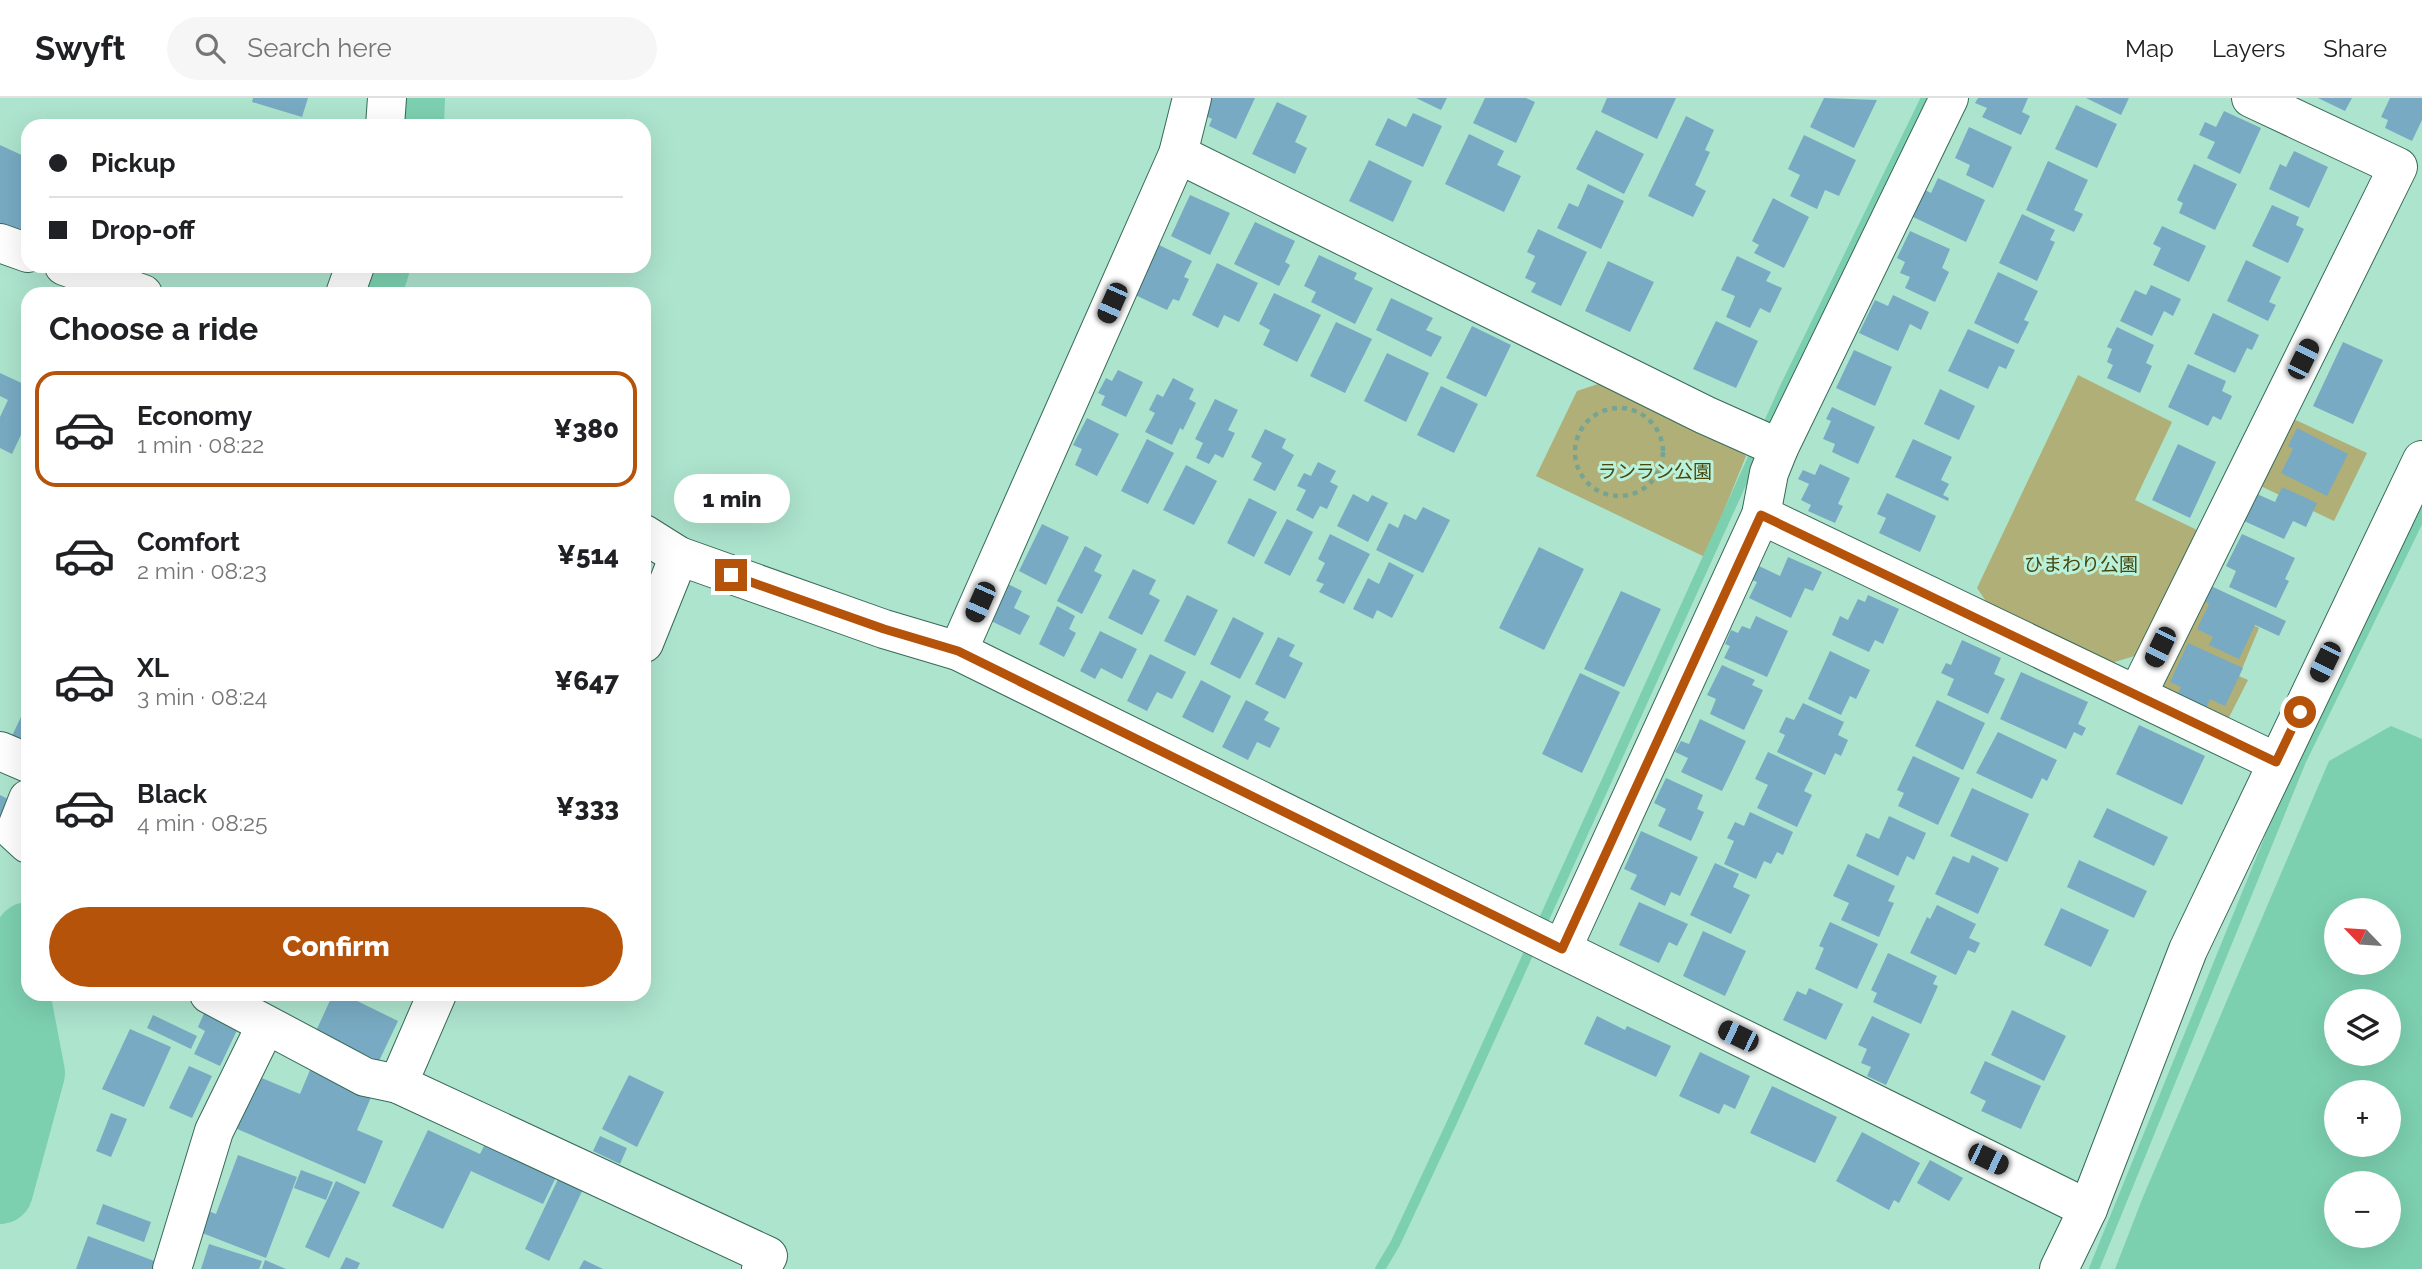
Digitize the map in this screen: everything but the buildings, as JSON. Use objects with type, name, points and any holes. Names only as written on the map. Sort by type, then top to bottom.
[{"type":"street","points":[[386,119],[387,98]]},
{"type":"street","points":[[958,651],[1178,154],[1192,98]]},
{"type":"street","points":[[1543,939],[1761,515],[1769,474],[1763,441],[1949,98]]},
{"type":"street","points":[[2137,695],[2398,167],[2251,98]]},
{"type":"street","points":[[1178,154],[1763,441]]},
{"type":"street","points":[[0,243],[21,250]]},
{"type":"street","points":[[84,273],[122,287]]},
{"type":"street","points":[[2059,1269],[2088,1209],[2188,950],[2422,460]]},
{"type":"street","points":[[1761,515],[2276,762]]},
{"type":"street","points":[[651,538],[679,556],[884,629],[958,651],[2088,1209]]},
{"type":"street","points":[[651,626],[679,556]]},
{"type":"street","points":[[0,751],[21,760]]},
{"type":"street","points":[[21,817],[15,832],[21,838]]},
{"type":"street","points":[[222,1001],[365,1077],[398,1084],[768,1256],[761,1269]]},
{"type":"street","points":[[398,1084],[434,1001]]},
{"type":"street","points":[[172,1269],[214,1131],[266,1025]]},
{"type":"path","points":[[1620,408],[1637,411],[1651,422],[1661,437],[1664,454],[1659,471],[1649,485],[1634,495],[1617,497],[1600,493],[1586,483],[1577,468],[1574,451],[1578,434],[1588,420],[1603,410],[1620,408]]},
{"type":"green space","name":"ひまわり公園","points":[[2078,375],[2172,422],[2135,500],[2199,531],[2138,655],[2101,666],[1996,616],[1977,588]]},
{"type":"green space","name":"ランラン公園","points":[[1601,383],[1739,449],[1746,456],[1705,557],[1536,476],[1577,391]]},
{"type":"green space","points":[[2287,416],[2367,453],[2334,521],[2252,482]]},
{"type":"green space","points":[[2199,598],[2259,628],[2239,676],[2248,680],[2221,733],[2151,693]]},
{"type":"shaded area","points":[[2391,726],[2422,739],[2422,1269],[2115,1269],[2143,1197],[2329,761]]},
{"type":"waterway","points":[[411,119],[412,98]]},
{"type":"waterway","points":[[1380,1269],[1395,1244],[1453,1120],[1785,387],[1926,98]]},
{"type":"waterway","points":[[370,287],[375,273]]},
{"type":"waterway","points":[[2094,1269],[2301,761],[2422,513]]},
{"type":"waterway","points":[[0,1191],[32,1073],[20,1010],[9,978],[21,951]]},
{"type":"route","points":[[731,575],[884,629],[958,651],[1562,949],[1761,515],[2276,762],[2300,712]]}]
